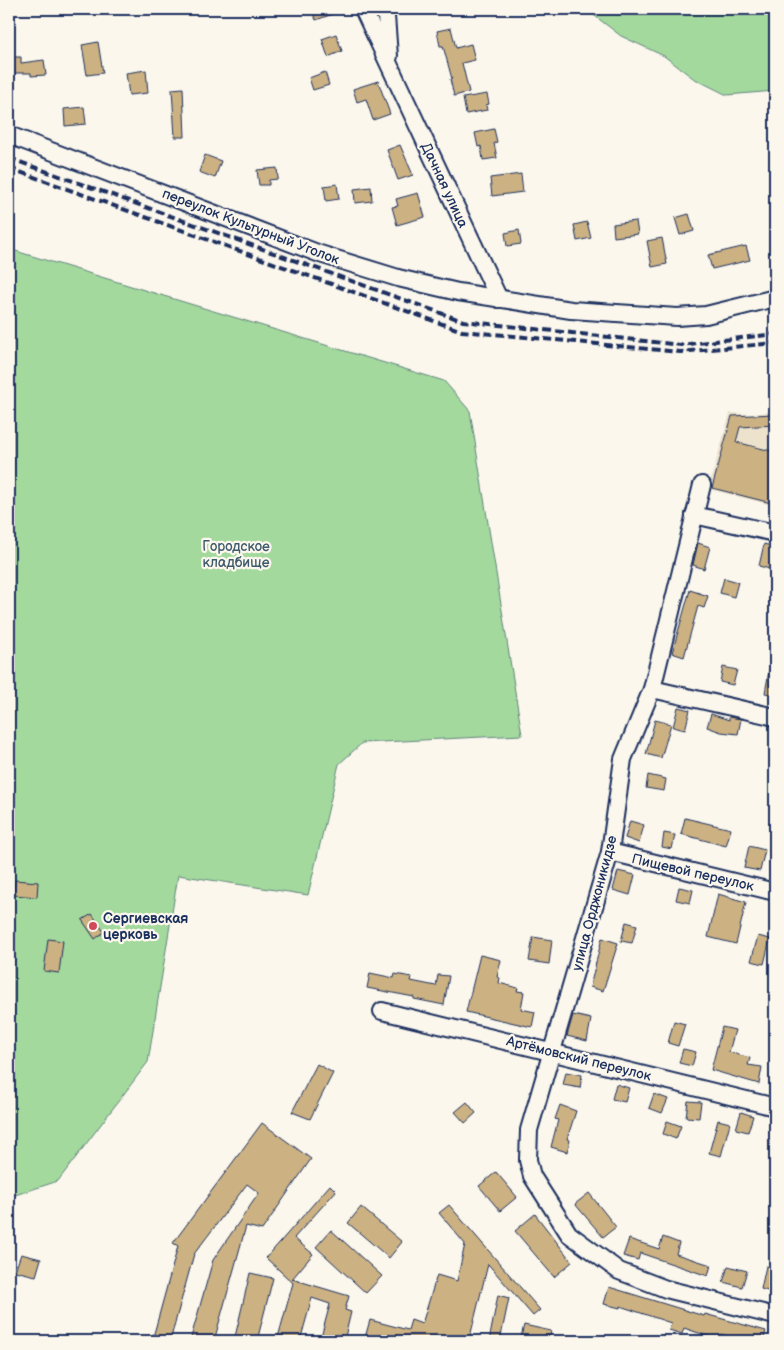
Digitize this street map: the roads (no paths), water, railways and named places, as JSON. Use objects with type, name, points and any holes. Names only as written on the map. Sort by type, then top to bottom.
[{"type":"street","name":"Дачная улица","points":[[363,9],[499,299]]},
{"type":"street","name":"Дачная улица","points":[[382,9],[386,16],[391,71]]},
{"type":"street","name":"переулок Культурный Уголок","points":[[9,135],[320,254],[398,278],[458,292],[571,310],[677,318],[706,315],[775,298]]},
{"type":"street","name":"улица Орджоникидзе","points":[[702,485],[652,689],[623,759],[610,852],[529,1130],[528,1160],[532,1176],[569,1234],[619,1272],[666,1289],[775,1316]]},
{"type":"street","points":[[694,515],[775,533]]},
{"type":"street","points":[[652,689],[775,717]]},
{"type":"street","name":"Пищевой переулок","points":[[610,852],[775,892]]},
{"type":"street","name":"Артёмовский переулок","points":[[382,1011],[775,1106]]},
{"type":"railway","points":[[9,158],[463,321],[681,345],[775,334]]},
{"type":"railway","points":[[9,168],[462,331],[680,352],[775,343]]},
{"type":"place","name":"Сергиевская церковь","points":[[93,926]]},
{"type":"park label","name":"Городское кладбище","points":[[236,554]]}]
